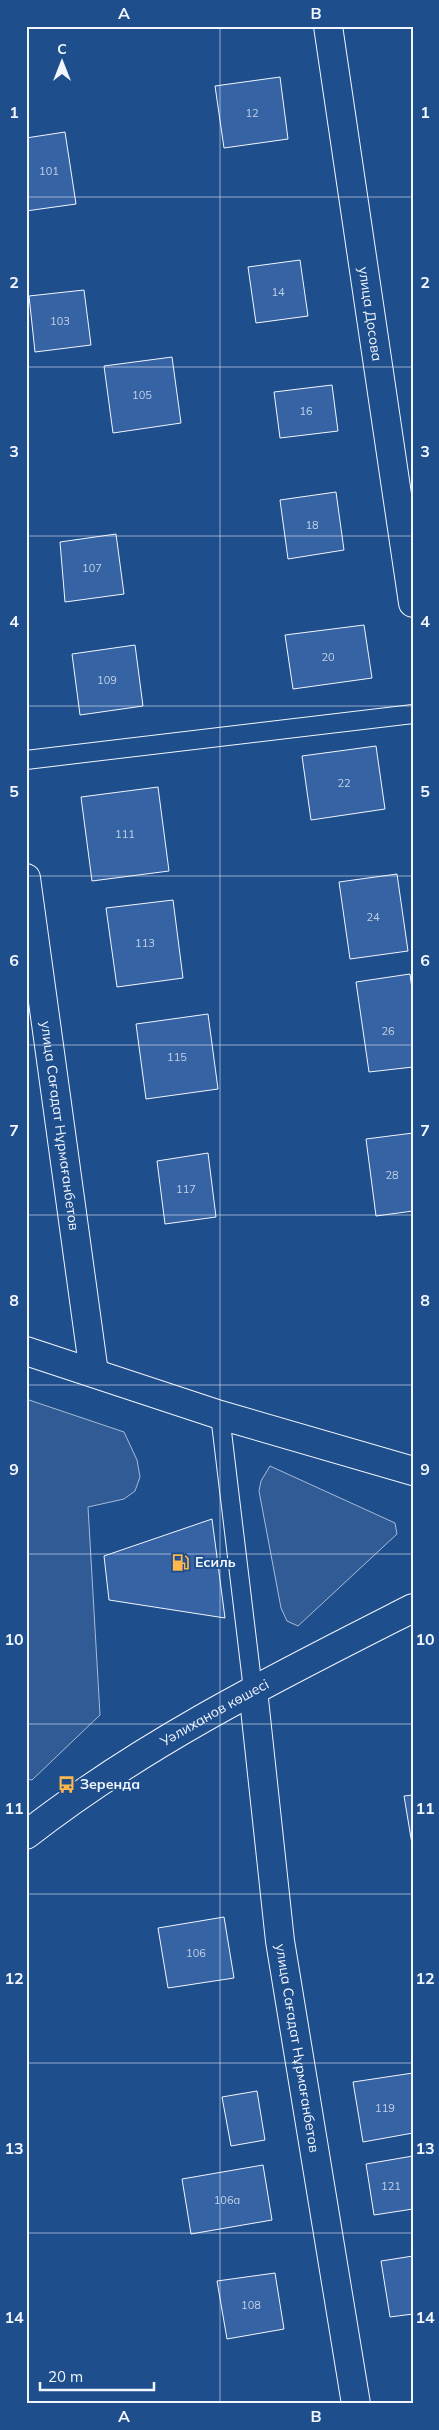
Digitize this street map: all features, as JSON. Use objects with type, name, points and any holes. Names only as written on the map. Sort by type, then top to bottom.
[{"type":"street","name":"улица Досова","points":[[328,26],[413,602]]},
{"type":"street","name":"улица Сағадат Нұрмағанбетов","points":[[26,878],[94,1373]]},
{"type":"street","points":[[26,1351],[220,1415],[413,1471]]},
{"type":"street","name":"Уәлиханов көшесі","points":[[26,1834],[64,1805],[156,1744],[252,1690],[413,1608]]},
{"type":"street","name":"улица Сағадат Нұрмағанбетов","points":[[252,1690],[280,1941],[356,2404]]},
{"type":"lane","points":[[26,760],[413,714]]},
{"type":"lane","points":[[220,1415],[252,1690]]},
{"type":"shaded area","points":[[26,1399],[124,1432],[137,1460],[140,1477],[135,1491],[124,1499],[88,1507],[100,1715],[32,1780],[26,1779]]},
{"type":"shaded area","points":[[270,1466],[395,1523],[397,1534],[298,1626],[287,1621],[281,1608],[259,1491],[261,1481]]},
{"type":"building","points":[[280,77],[288,139],[224,148],[215,86]]},
{"type":"building","points":[[65,132],[76,204],[26,211],[26,138]]},
{"type":"building","points":[[300,260],[308,316],[256,323],[248,267]]},
{"type":"building","points":[[84,290],[91,345],[35,352],[29,296]]},
{"type":"building","points":[[172,357],[181,423],[113,433],[104,366]]},
{"type":"building","points":[[332,385],[338,431],[280,438],[274,392]]},
{"type":"building","points":[[336,492],[344,550],[288,559],[280,500]]},
{"type":"building","points":[[116,534],[124,594],[65,602],[60,542]]},
{"type":"building","points":[[364,625],[372,678],[293,689],[285,635]]},
{"type":"building","points":[[135,645],[143,706],[80,715],[72,654]]},
{"type":"building","points":[[376,746],[385,809],[311,820],[302,756]]},
{"type":"building","points":[[158,787],[169,871],[92,881],[81,797]]},
{"type":"building","points":[[397,874],[408,951],[350,959],[339,882]]},
{"type":"building","points":[[173,900],[183,978],[117,987],[106,908]]},
{"type":"building","points":[[410,974],[413,996],[413,1067],[369,1072],[356,982]]},
{"type":"building","points":[[208,1014],[218,1089],[146,1099],[136,1024]]},
{"type":"building","points":[[413,1133],[413,1211],[376,1216],[366,1139]]},
{"type":"building","points":[[208,1153],[216,1217],[165,1224],[157,1161]]},
{"type":"building","points":[[212,1519],[225,1618],[109,1600],[104,1556]]},
{"type":"building","points":[[413,1795],[413,1850],[404,1796]]},
{"type":"building","points":[[224,1917],[234,1978],[168,1988],[158,1928]]},
{"type":"building","points":[[413,2073],[413,2133],[363,2142],[353,2082]]},
{"type":"building","points":[[257,2091],[265,2140],[231,2146],[222,2097]]},
{"type":"building","points":[[413,2156],[413,2209],[374,2215],[366,2164]]},
{"type":"building","points":[[263,2165],[272,2220],[191,2234],[182,2179]]},
{"type":"building","points":[[413,2256],[413,2314],[390,2317],[381,2261]]},
{"type":"building","points":[[275,2273],[284,2329],[227,2339],[217,2281]]},
{"type":"place","name":"Есиль","points":[[181,1562]]},
{"type":"place","name":"Зеренда","points":[[66,1784]]}]
